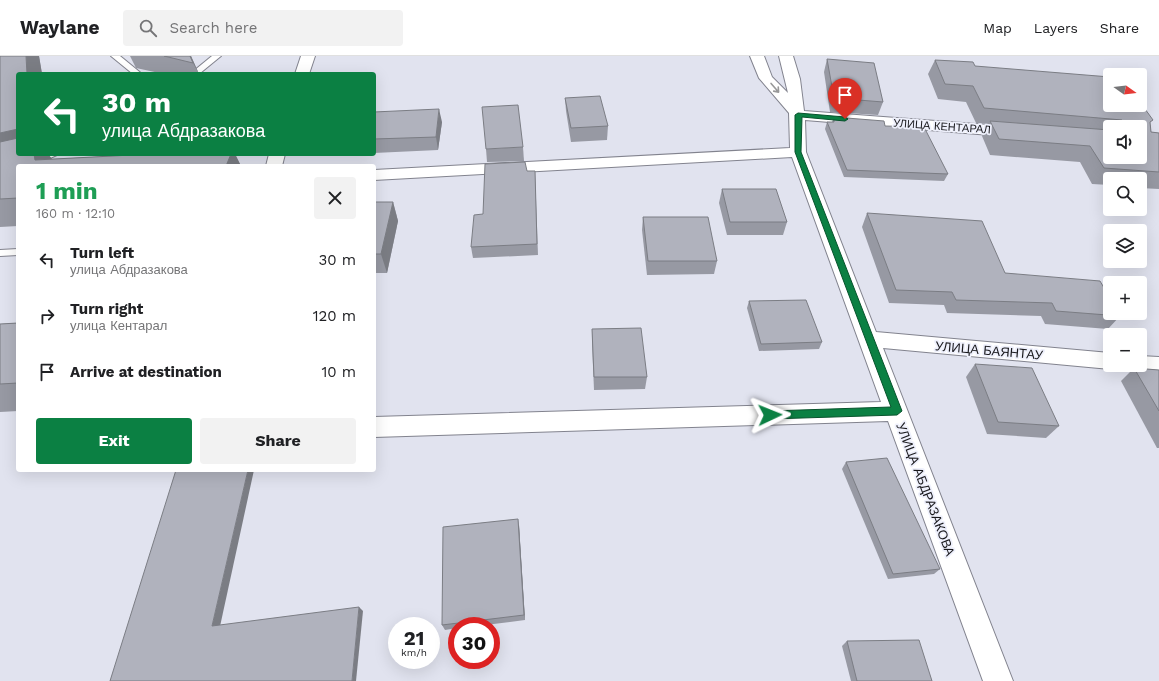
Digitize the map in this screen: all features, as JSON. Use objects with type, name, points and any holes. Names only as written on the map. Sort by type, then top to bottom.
[{"type":"street","points":[[303,72],[308,56]]},
{"type":"street","points":[[757,56],[766,78],[798,115]]},
{"type":"street","name":"УЛИЦА АБДРАЗАКОВА","points":[[786,56],[792,73],[798,115],[798,152],[998,681]]},
{"type":"street","name":"УЛИЦА КЕНТАРАЛ","points":[[798,115],[1032,134]]},
{"type":"street","points":[[376,175],[798,152]]},
{"type":"street","name":"УЛИЦА БАЯНТАУ","points":[[869,340],[1103,360]]},
{"type":"street","points":[[1147,364],[1159,365]]},
{"type":"street","points":[[376,427],[897,411]]},
{"type":"lane","points":[[115,56],[135,72]]},
{"type":"lane","points":[[197,72],[217,56]]},
{"type":"lane","points":[[27,163],[49,156]]},
{"type":"lane","points":[[0,253],[16,252]]},
{"type":"building","points":[[0,56],[26,56],[27,72],[16,72],[16,129],[0,133]]},
{"type":"building","points":[[164,56],[190,56],[193,63]]},
{"type":"building","points":[[827,59],[874,63],[883,102],[834,98]]},
{"type":"building","points":[[935,60],[973,62],[975,66],[1103,76],[1103,112],[1147,112],[1153,120],[1150,122],[1151,132],[1159,133],[1159,172],[1104,168],[1090,146],[999,139],[990,121],[1103,129],[1103,164],[1147,164],[1147,120],[1122,120],[984,108],[973,86],[945,84]]},
{"type":"building","points":[[600,96],[608,126],[571,128],[565,98]]},
{"type":"building","points":[[518,105],[523,147],[486,149],[482,107]]},
{"type":"building","points":[[439,109],[436,137],[376,139],[376,112]]},
{"type":"building","points":[[834,117],[884,121],[885,126],[924,127],[948,174],[847,170],[827,122],[834,122]]},
{"type":"building","points":[[16,138],[16,156],[34,156],[35,160],[112,156],[230,156],[227,164],[16,164],[16,198],[0,199],[0,142]]},
{"type":"building","points":[[525,162],[527,171],[535,171],[537,244],[471,247],[474,215],[483,214],[485,164]]},
{"type":"building","points":[[722,189],[776,189],[787,222],[730,222]]},
{"type":"building","points":[[376,202],[393,202],[381,254],[376,254]]},
{"type":"building","points":[[867,213],[982,221],[1005,273],[1100,281],[1103,286],[1103,315],[1056,311],[1052,303],[956,300],[952,292],[896,290]]},
{"type":"building","points":[[643,217],[708,217],[717,261],[648,261]]},
{"type":"building","points":[[806,300],[822,342],[761,344],[749,301]]},
{"type":"building","points":[[16,323],[16,383],[0,384],[0,324]]},
{"type":"building","points":[[641,328],[647,377],[594,377],[592,329]]},
{"type":"building","points":[[975,364],[1032,368],[1059,426],[998,422]]},
{"type":"building","points":[[1147,369],[1159,370],[1159,411],[1136,372],[1147,372]]},
{"type":"building","points":[[887,458],[940,569],[893,574],[846,462]]},
{"type":"building","points":[[175,472],[248,472],[212,626],[359,607],[352,681],[110,681]]},
{"type":"building","points":[[518,519],[524,615],[500,618],[448,617],[448,624],[442,625],[443,527]]},
{"type":"building","points":[[919,640],[932,681],[857,681],[847,641]]},
{"type":"route","points":[[770,415],[897,411],[798,152],[798,115],[845,119]]}]
